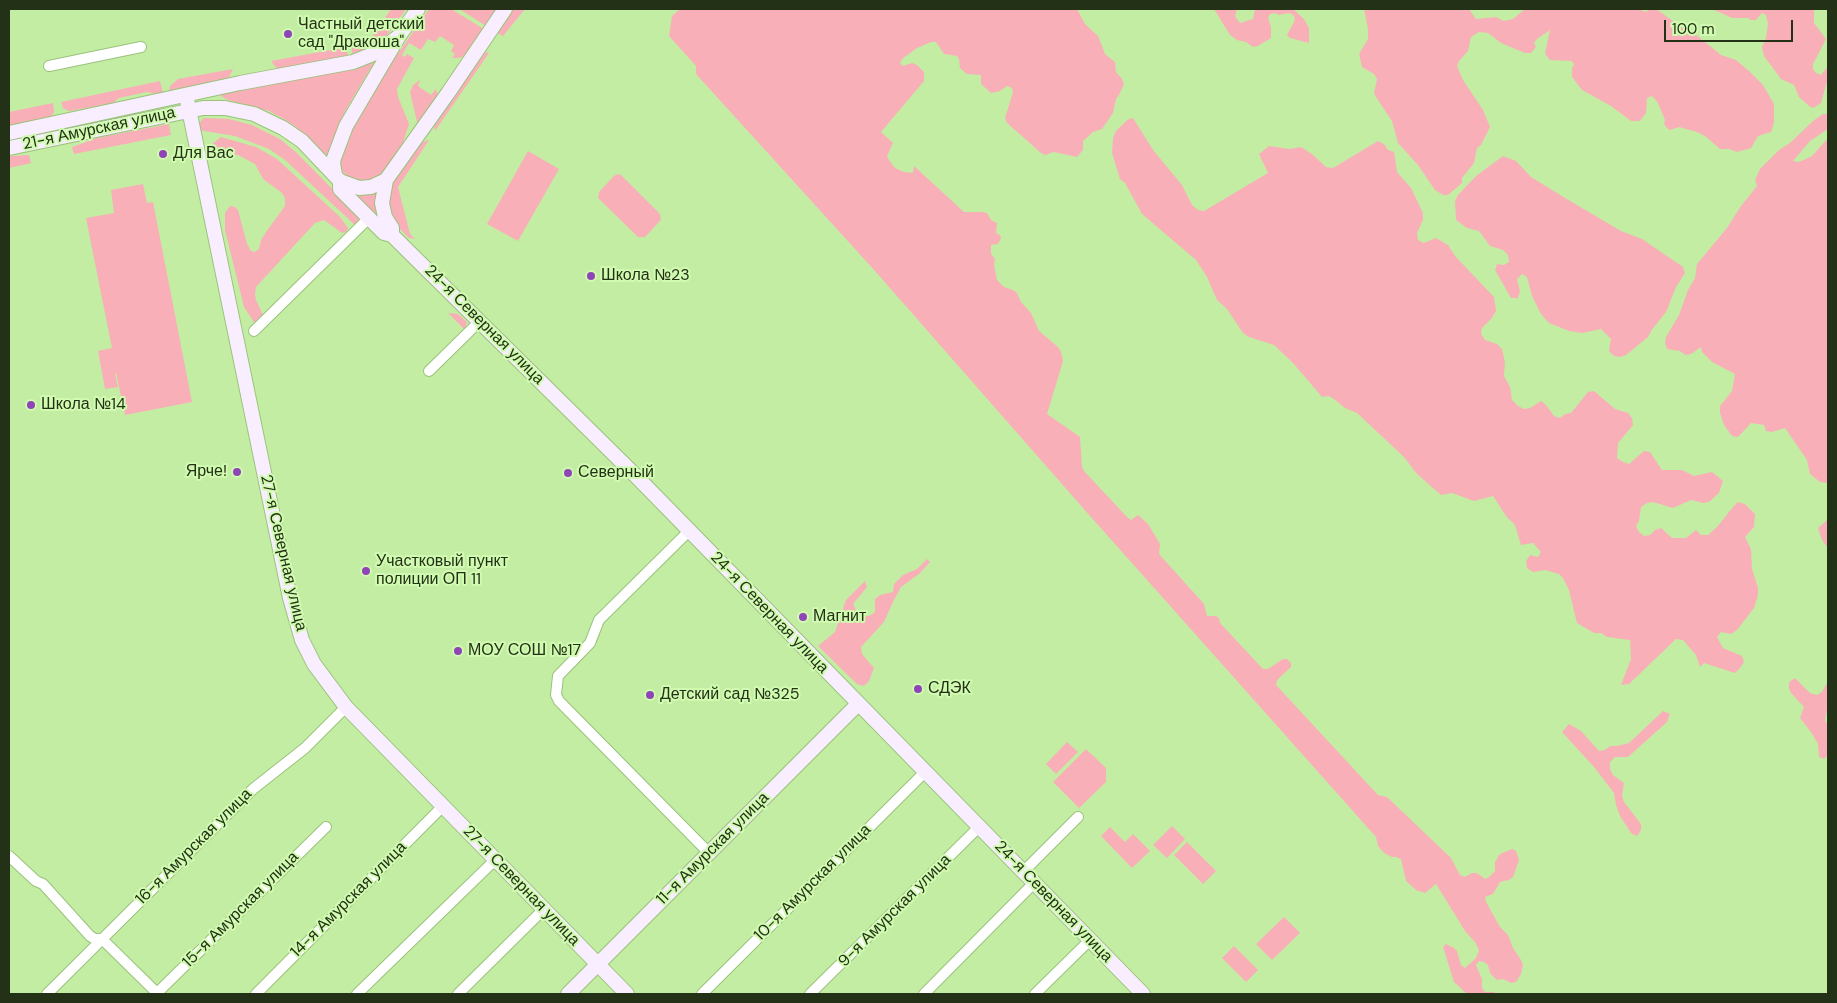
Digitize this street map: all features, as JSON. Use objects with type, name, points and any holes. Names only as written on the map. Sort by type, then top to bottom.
[{"type":"main road","points":[[418,9],[399,36],[354,111],[341,138],[333,164],[337,178],[353,186],[365,188],[386,180],[505,9]]},
{"type":"main road","name":"21-я Амурская улица","points":[[9,133],[353,62],[378,52],[399,36]]},
{"type":"main road","name":"27-я Северная улица","points":[[186,95],[296,621],[302,640],[314,664],[346,707],[627,994]]},
{"type":"main road","name":"24-я Северная улица","points":[[189,111],[203,108],[237,110],[268,120],[302,142],[337,178],[340,189],[384,233],[392,235],[634,473],[924,772],[1143,994]]},
{"type":"main road","name":"21-я Амурская улица","points":[[9,148],[189,111]]},
{"type":"main road","name":"24-я Северная улица","points":[[386,180],[382,203],[385,216],[392,228],[392,235]]},
{"type":"main road","name":"11-я Амурская улица","points":[[568,994],[858,704]]},
{"type":"street","points":[[48,66],[141,47]]},
{"type":"street","points":[[254,331],[369,218]]},
{"type":"street","points":[[429,371],[480,321]]},
{"type":"street","points":[[689,531],[599,620],[590,643],[558,676],[556,695],[558,702],[709,853]]},
{"type":"street","name":"16-я Амурская улица","points":[[47,994],[253,789],[305,748],[346,707]]},
{"type":"street","name":"10-я Амурская улица","points":[[702,994],[924,772]]},
{"type":"street","name":"14-я Амурская улица","points":[[256,994],[443,806]]},
{"type":"street","points":[[1023,872],[1078,817]]},
{"type":"street","name":"15-я Амурская улица","points":[[157,994],[326,827]]},
{"type":"street","name":"9-я Амурская улица","points":[[810,994],[979,827]]},
{"type":"street","points":[[9,856],[36,881],[43,884],[90,936],[102,939],[157,994]]},
{"type":"street","points":[[357,994],[495,860]]},
{"type":"street","points":[[924,994],[1034,883]]},
{"type":"street","points":[[458,994],[543,910]]},
{"type":"street","points":[[1035,994],[1090,940]]},
{"type":"shaded area","points":[[391,9],[406,9],[378,45],[353,56],[351,46],[369,41]]},
{"type":"shaded area","points":[[429,9],[451,9],[484,29],[465,56],[458,58],[452,58],[455,54],[451,51],[454,45],[440,36],[435,42],[428,39],[421,50],[409,43],[402,55],[405,57],[407,54],[414,58],[397,89],[398,97],[409,124],[402,146],[379,178],[369,183],[348,178],[341,169],[340,161],[346,139],[368,97]]},
{"type":"shaded area","points":[[459,9],[497,9],[486,26]]},
{"type":"shaded area","points":[[513,9],[525,9],[503,36],[497,33]]},
{"type":"shaded area","points":[[680,9],[1077,9],[1085,24],[1098,36],[1105,54],[1115,62],[1116,72],[1124,84],[1116,99],[1113,113],[1102,129],[1093,132],[1083,141],[1083,150],[1077,157],[1054,152],[1045,155],[1041,153],[1007,123],[1005,118],[1013,92],[1012,88],[1007,86],[1000,91],[991,93],[981,84],[981,75],[967,74],[960,68],[957,56],[944,54],[936,42],[931,42],[917,48],[902,59],[900,63],[903,66],[912,63],[917,65],[924,72],[924,81],[881,132],[893,143],[887,156],[895,168],[904,172],[913,173],[914,166],[964,212],[987,213],[991,220],[997,223],[996,233],[1001,238],[998,244],[991,245],[991,254],[995,259],[994,265],[997,280],[1004,287],[1017,293],[1021,302],[1031,313],[1039,331],[1058,347],[1061,352],[1063,361],[1047,414],[1080,437],[1082,467],[1084,471],[1127,517],[1131,520],[1138,515],[1148,524],[1160,544],[1159,554],[1204,604],[1207,616],[1219,618],[1220,623],[1263,669],[1268,669],[1283,659],[1287,659],[1291,663],[1291,667],[1277,680],[1276,685],[1378,795],[1387,797],[1451,858],[1460,875],[1465,877],[1472,873],[1477,873],[1485,879],[1495,871],[1495,862],[1500,854],[1512,849],[1516,851],[1519,860],[1513,877],[1500,882],[1493,894],[1485,897],[1486,902],[1500,927],[1508,935],[1523,965],[1521,974],[1516,982],[1511,983],[1503,979],[1497,980],[1490,973],[1488,965],[1479,961],[1476,965],[1482,979],[1482,988],[1485,992],[1497,994],[1467,994],[1454,982],[1443,947],[1446,944],[1454,948],[1457,951],[1461,965],[1465,968],[1476,958],[1479,950],[1436,884],[1425,893],[1416,890],[1406,881],[1401,859],[1384,853],[1378,846],[1376,837],[875,271],[696,74],[696,66],[669,36],[672,16]]},
{"type":"shaded area","points":[[1214,9],[1237,9],[1235,16],[1240,23],[1253,19],[1255,9],[1293,9],[1304,19],[1309,28],[1309,43],[1290,38],[1287,35],[1295,18],[1292,14],[1279,15],[1275,13],[1270,14],[1268,18],[1271,27],[1271,38],[1253,47],[1230,35]]},
{"type":"shaded area","points":[[1364,9],[1469,9],[1476,19],[1496,17],[1504,21],[1513,19],[1525,9],[1638,9],[1646,12],[1650,9],[1656,9],[1690,33],[1695,34],[1721,55],[1736,60],[1749,71],[1763,85],[1774,104],[1774,123],[1771,132],[1758,136],[1751,148],[1737,152],[1729,149],[1720,149],[1705,136],[1697,132],[1679,127],[1670,130],[1667,128],[1658,103],[1652,96],[1647,98],[1646,113],[1640,121],[1631,121],[1611,106],[1582,90],[1572,77],[1574,65],[1572,61],[1550,60],[1545,54],[1550,30],[1537,39],[1534,43],[1536,47],[1531,53],[1525,53],[1501,43],[1488,33],[1479,32],[1471,37],[1468,51],[1457,66],[1463,80],[1483,110],[1490,127],[1481,145],[1477,148],[1474,163],[1462,178],[1462,183],[1448,195],[1443,195],[1435,190],[1418,165],[1398,143],[1392,121],[1374,93],[1377,79],[1374,74],[1362,67],[1359,54],[1368,39]]},
{"type":"shaded area","points":[[1712,9],[1814,9],[1814,23],[1826,39],[1813,64],[1813,69],[1821,75],[1828,66],[1828,78],[1821,103],[1813,108],[1809,106],[1799,97],[1794,85],[1781,79],[1764,56],[1762,47],[1766,38],[1768,24],[1766,15],[1762,13],[1756,20],[1732,18]]},
{"type":"shaded area","points":[[347,47],[348,54],[346,57],[277,69],[271,61]]},
{"type":"shaded area","points":[[489,53],[435,131],[434,126],[483,54]]},
{"type":"shaded area","points":[[376,59],[345,111],[327,156],[296,127],[284,119],[269,111],[228,100],[221,96],[222,94]]},
{"type":"shaded area","points":[[233,69],[228,79],[169,91],[170,86],[178,79]]},
{"type":"shaded area","points":[[420,80],[418,86],[431,95],[436,89],[438,96],[418,126],[410,92],[413,85]]},
{"type":"shaded area","points":[[160,81],[163,93],[147,92],[119,98],[113,103],[69,111],[63,108],[61,102]]},
{"type":"shaded area","points":[[53,103],[54,112],[51,117],[9,126],[9,112]]},
{"type":"shaded area","points":[[1823,114],[1828,114],[1828,129],[1810,141],[1793,161],[1799,162],[1812,156],[1828,138],[1828,482],[1826,483],[1820,482],[1810,474],[1807,460],[1785,428],[1772,432],[1766,431],[1764,425],[1751,423],[1738,437],[1732,436],[1724,425],[1720,406],[1732,391],[1735,374],[1712,362],[1702,352],[1701,347],[1691,354],[1685,355],[1680,351],[1667,349],[1665,343],[1666,337],[1679,315],[1688,290],[1695,278],[1697,264],[1727,228],[1757,186],[1755,180],[1760,169],[1779,150],[1790,143]]},
{"type":"shaded area","points":[[204,118],[229,119],[252,125],[280,139],[297,153],[356,213],[360,219],[357,227],[285,160],[269,149],[235,136],[198,130],[198,124]]},
{"type":"shaded area","points":[[1133,118],[1153,150],[1182,185],[1192,205],[1198,210],[1204,211],[1268,173],[1259,154],[1269,146],[1289,149],[1301,147],[1326,167],[1333,168],[1378,141],[1384,144],[1388,150],[1394,152],[1397,172],[1411,188],[1423,213],[1423,220],[1417,233],[1418,240],[1424,243],[1436,238],[1448,245],[1456,257],[1494,297],[1496,311],[1482,328],[1481,334],[1485,340],[1497,344],[1502,349],[1505,362],[1504,376],[1510,387],[1512,400],[1518,406],[1524,409],[1530,408],[1541,401],[1554,416],[1560,418],[1565,414],[1571,413],[1588,392],[1594,391],[1615,409],[1628,413],[1632,418],[1633,425],[1618,443],[1617,458],[1629,464],[1644,451],[1650,452],[1662,470],[1682,470],[1694,476],[1712,472],[1723,481],[1719,493],[1709,502],[1703,503],[1691,500],[1673,508],[1653,502],[1647,503],[1641,507],[1639,521],[1636,526],[1639,532],[1644,536],[1650,535],[1655,530],[1661,528],[1672,538],[1686,538],[1696,530],[1701,535],[1708,535],[1738,502],[1745,504],[1755,514],[1754,527],[1745,537],[1751,549],[1752,569],[1758,588],[1754,608],[1737,630],[1731,634],[1721,632],[1717,637],[1723,648],[1742,656],[1744,662],[1740,668],[1735,673],[1704,663],[1700,667],[1696,655],[1683,640],[1676,639],[1629,684],[1621,685],[1631,659],[1630,640],[1594,633],[1577,623],[1569,590],[1563,578],[1559,574],[1545,570],[1533,572],[1527,568],[1526,561],[1530,555],[1538,557],[1541,552],[1533,543],[1521,545],[1515,525],[1506,516],[1493,496],[1474,501],[1452,493],[1441,495],[1416,473],[1404,457],[1357,413],[1345,408],[1329,396],[1322,397],[1293,363],[1274,345],[1249,337],[1243,333],[1227,309],[1217,300],[1207,277],[1196,260],[1142,214],[1125,183],[1120,179],[1112,153],[1113,138],[1116,131],[1127,120]]},
{"type":"shaded area","points":[[169,124],[171,135],[74,154],[72,147],[97,138]]},
{"type":"shaded area","points":[[221,137],[256,147],[277,159],[340,217],[348,228],[346,232],[342,233],[324,220],[315,223],[256,287],[256,300],[263,315],[263,320],[258,323],[254,322],[244,307],[225,230],[225,213],[230,206],[238,210],[247,244],[251,251],[255,252],[259,249],[261,240],[266,232],[285,206],[285,198],[282,193],[263,179],[255,164],[238,155],[217,155],[213,150],[212,144]]},
{"type":"shaded area","points":[[429,140],[398,187],[410,234],[415,239],[409,238],[396,225],[387,207],[391,185],[422,142]]},
{"type":"shaded area","points":[[528,151],[559,169],[518,241],[487,224]]},
{"type":"shaded area","points":[[29,155],[31,163],[9,168],[9,156]]},
{"type":"shaded area","points":[[1503,156],[1516,161],[1531,177],[1565,198],[1621,231],[1642,239],[1683,267],[1685,273],[1676,287],[1666,312],[1648,337],[1626,355],[1614,356],[1609,351],[1611,339],[1601,329],[1582,333],[1569,331],[1549,323],[1541,314],[1532,296],[1527,277],[1522,274],[1517,279],[1520,291],[1518,298],[1511,298],[1495,270],[1497,264],[1504,265],[1509,262],[1508,255],[1503,250],[1490,246],[1479,231],[1467,228],[1456,220],[1455,201],[1458,195],[1476,176]]},
{"type":"shaded area","points":[[618,174],[660,214],[661,220],[645,237],[638,237],[598,198],[599,192]]},
{"type":"shaded area","points":[[143,184],[147,203],[153,202],[192,402],[125,415],[116,373],[118,387],[105,389],[98,351],[112,348],[86,218],[114,213],[111,190]]},
{"type":"shaded area","points":[[380,189],[387,230],[355,198],[354,192]]},
{"type":"shaded area","points":[[448,313],[458,314],[467,322],[465,330]]},
{"type":"shaded area","points":[[1828,519],[1828,548],[1822,540],[1818,528]]},
{"type":"shaded area","points":[[927,559],[930,562],[919,574],[901,587],[884,622],[861,647],[862,654],[874,668],[869,681],[864,686],[857,684],[818,646],[835,632],[846,600],[865,581],[867,587],[853,604],[859,616],[869,616],[875,612],[875,599],[880,595],[893,592],[894,584],[903,575],[917,569]]},
{"type":"shaded area","points":[[1795,678],[1810,693],[1817,695],[1822,692],[1828,681],[1828,705],[1825,720],[1828,725],[1828,755],[1824,759],[1819,757],[1818,744],[1800,718],[1804,707],[1791,693],[1789,688],[1789,682]]},
{"type":"shaded area","points":[[1663,711],[1670,714],[1667,722],[1628,757],[1615,757],[1610,762],[1610,769],[1613,775],[1624,783],[1622,796],[1624,802],[1641,824],[1641,830],[1637,836],[1631,833],[1620,816],[1614,793],[1594,767],[1562,732],[1569,724],[1581,731],[1599,751],[1605,750],[1610,746],[1629,743]]},
{"type":"shaded area","points":[[1067,742],[1078,752],[1056,774],[1046,764]]},
{"type":"shaded area","points":[[1086,749],[1106,768],[1106,782],[1079,808],[1053,782]]},
{"type":"shaded area","points":[[1172,826],[1185,839],[1167,858],[1153,845]]},
{"type":"shaded area","points":[[1110,827],[1125,842],[1133,834],[1150,851],[1132,868],[1101,836]]},
{"type":"shaded area","points":[[1187,842],[1216,871],[1203,884],[1174,855]]},
{"type":"shaded area","points":[[1284,917],[1300,933],[1272,960],[1256,944]]},
{"type":"shaded area","points":[[1234,946],[1258,970],[1246,982],[1222,958]]},
{"type":"place","name":"Частный детский сад \"Дракоша\"","points":[[288,34]]},
{"type":"place","name":"Для Вас","points":[[163,154]]},
{"type":"place","name":"Школа №23","points":[[591,276]]},
{"type":"place","name":"Школа №14","points":[[31,405]]},
{"type":"place","name":"Ярче!","points":[[237,472]]},
{"type":"place","name":"Северный","points":[[568,473]]},
{"type":"place","name":"Участковый пункт полиции ОП 11","points":[[366,571]]},
{"type":"place","name":"Магнит","points":[[803,617]]},
{"type":"place","name":"МОУ СОШ №17","points":[[458,651]]},
{"type":"place","name":"СДЭК","points":[[918,689]]},
{"type":"place","name":"Детский сад №325","points":[[650,695]]}]
